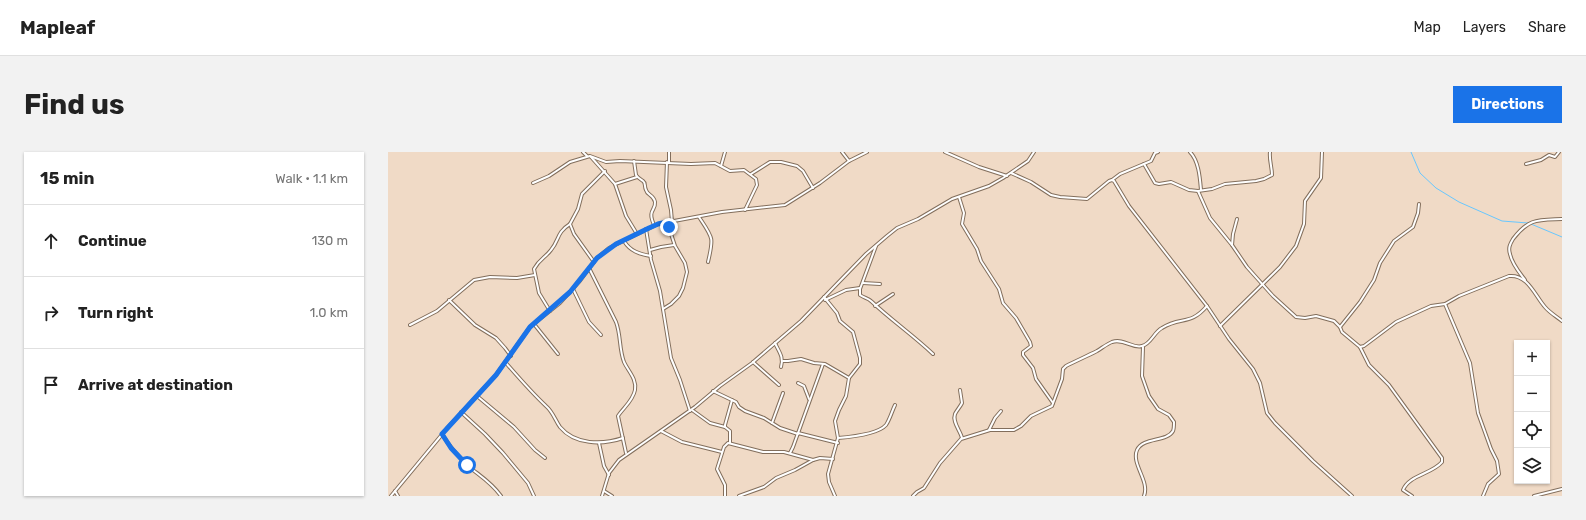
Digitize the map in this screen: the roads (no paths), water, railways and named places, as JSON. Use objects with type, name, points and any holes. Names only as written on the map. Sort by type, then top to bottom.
[{"type":"street","points":[[583,152],[587,156]]},
{"type":"street","points":[[669,152],[666,186],[672,222]]},
{"type":"street","points":[[721,166],[725,152]]},
{"type":"street","points":[[842,152],[849,161]]},
{"type":"street","points":[[391,496],[461,412],[506,363],[524,334],[560,303],[594,262],[609,248],[654,225],[722,212],[785,205],[813,188],[849,161],[867,152]]},
{"type":"street","points":[[945,152],[978,167],[1007,176]]},
{"type":"street","points":[[602,496],[614,465],[626,454],[691,410],[713,391],[753,362],[801,321],[876,245],[897,228],[914,221],[941,205],[989,186],[1007,176],[1028,161],[1034,152]]},
{"type":"street","points":[[1011,173],[1031,182],[1056,197],[1088,198],[1120,174],[1151,161],[1155,153],[1158,152]]},
{"type":"street","points":[[1190,152],[1193,155],[1198,171],[1200,191],[1210,218],[1232,245],[1247,267],[1296,317],[1323,317],[1330,319],[1340,327],[1342,332],[1360,347],[1370,365],[1389,385],[1442,458],[1442,462],[1438,466],[1405,486],[1403,490],[1412,496]]},
{"type":"street","points":[[1144,164],[1155,183],[1159,184],[1170,182],[1189,190],[1200,191],[1212,189],[1225,184],[1256,181],[1267,178],[1272,175],[1269,162],[1270,152]]},
{"type":"street","points":[[1220,326],[1286,260],[1299,241],[1304,224],[1305,202],[1321,178],[1322,152]]},
{"type":"street","points":[[1526,164],[1541,160],[1549,155],[1555,157],[1559,152]]},
{"type":"street","points":[[532,183],[549,176],[570,162],[587,156],[606,162],[634,161],[715,164],[730,171],[742,170],[751,174],[756,179],[757,185],[745,210]]},
{"type":"street","points":[[590,156],[615,184],[626,216],[637,234]]},
{"type":"street","points":[[634,161],[634,172],[637,177],[644,181],[646,192],[652,195],[655,200],[650,216],[654,225]]},
{"type":"street","points":[[751,174],[770,162],[782,162],[797,166],[813,188]]},
{"type":"street","points":[[550,311],[539,293],[534,269],[541,258],[553,247],[561,230],[570,224],[578,209],[582,194],[604,171]]},
{"type":"street","points":[[615,184],[637,177]]},
{"type":"street","points":[[1112,180],[1116,183],[1129,206],[1207,306],[1229,339],[1253,369],[1260,383],[1267,413],[1313,461],[1352,496]]},
{"type":"street","points":[[959,197],[964,213],[962,224],[977,250],[980,262],[999,289],[1003,303],[1016,318],[1030,342],[1031,346],[1023,352],[1023,355],[1033,368],[1036,378],[1053,403]]},
{"type":"street","points":[[1340,327],[1360,302],[1374,280],[1380,263],[1394,241],[1413,227],[1418,213],[1419,204]]},
{"type":"street","points":[[698,217],[710,234],[712,241],[712,249],[708,262]]},
{"type":"street","points":[[1232,245],[1237,219]]},
{"type":"street","points":[[1562,219],[1529,223],[1510,243],[1509,252],[1512,260],[1545,308],[1562,321]]},
{"type":"street","points":[[663,309],[679,296],[683,288],[687,272],[685,263],[674,245],[667,222]]},
{"type":"street","points":[[570,224],[574,234],[594,262]]},
{"type":"street","points":[[646,229],[663,309],[671,358],[691,410],[710,423],[725,427],[730,431],[730,443]]},
{"type":"street","points":[[624,241],[633,251],[651,256]]},
{"type":"street","points":[[650,250],[674,245]]},
{"type":"street","points":[[876,245],[860,288],[860,295],[871,301],[875,306],[913,335],[933,354]]},
{"type":"street","points":[[589,268],[619,329],[620,351],[623,361],[634,379],[634,395],[618,416],[618,422],[626,454]]},
{"type":"street","points":[[410,325],[437,311],[474,280],[490,277],[517,278],[535,275]]},
{"type":"street","points":[[1360,347],[1364,346],[1396,322],[1422,309],[1445,304],[1459,296],[1509,276],[1516,276],[1526,281]]},
{"type":"street","points":[[863,283],[880,284]]},
{"type":"street","points":[[826,300],[846,290],[860,288]]},
{"type":"street","points":[[573,289],[589,322],[601,335]]},
{"type":"street","points":[[875,306],[893,294]]},
{"type":"street","points":[[824,297],[837,313],[840,320],[853,332],[860,358],[860,364],[849,378],[846,396],[835,421],[838,443],[828,474],[828,482],[835,496]]},
{"type":"street","points":[[449,300],[475,325],[496,338],[510,356]]},
{"type":"street","points":[[1445,304],[1469,358],[1474,380],[1478,413],[1500,471],[1499,474],[1485,488],[1483,496]]},
{"type":"street","points":[[913,496],[924,488],[940,463],[956,443],[962,438],[989,430],[1014,430],[1021,426],[1031,416],[1048,408],[1053,403],[1062,379],[1063,369],[1066,366],[1113,342],[1123,341],[1135,346],[1143,346],[1149,342],[1161,328],[1176,322],[1194,318],[1207,306]]},
{"type":"street","points":[[534,324],[558,354]]},
{"type":"street","points":[[775,343],[783,361],[781,367]]},
{"type":"street","points":[[1143,346],[1142,376],[1149,396],[1158,409],[1169,415],[1174,422],[1173,431],[1169,435],[1140,446],[1136,452],[1136,459],[1145,485],[1144,496]]},
{"type":"street","points":[[783,361],[801,359],[823,364],[849,378]]},
{"type":"street","points":[[753,362],[779,385]]},
{"type":"street","points":[[506,363],[547,407],[564,430],[575,439],[600,443],[623,438]]},
{"type":"street","points":[[790,453],[823,364]]},
{"type":"street","points":[[798,383],[804,386],[809,400]]},
{"type":"street","points":[[960,390],[962,403],[954,417],[955,423],[962,438]]},
{"type":"street","points":[[713,391],[732,400],[745,411],[764,418],[780,428],[838,443]]},
{"type":"street","points":[[772,423],[783,393]]},
{"type":"street","points":[[477,396],[514,427],[535,450],[545,458]]},
{"type":"street","points":[[725,427],[726,415],[732,400]]},
{"type":"street","points":[[838,438],[866,433],[883,427],[888,422],[895,405]]},
{"type":"street","points":[[989,430],[995,418],[1001,411]]},
{"type":"street","points":[[461,412],[503,453],[528,482],[534,496]]},
{"type":"street","points":[[661,431],[682,442],[722,452]]},
{"type":"street","points":[[442,434],[451,448],[467,465],[486,479],[501,496]]},
{"type":"street","points":[[600,443],[604,466],[609,475]]},
{"type":"street","points":[[725,496],[725,485],[717,469],[726,444],[730,443],[763,452],[790,453],[813,460]]},
{"type":"street","points":[[739,496],[764,486],[776,478],[813,460],[820,458],[833,459]]},
{"type":"street","points":[[1534,496],[1562,489]]},
{"type":"street","points":[[604,491],[612,496]]},
{"type":"street","points":[[395,492],[398,496]]},
{"type":"waterway","points":[[1411,152],[1420,173],[1436,188],[1459,202],[1502,221],[1528,223]]},
{"type":"waterway","points":[[1531,224],[1562,237]]}]
